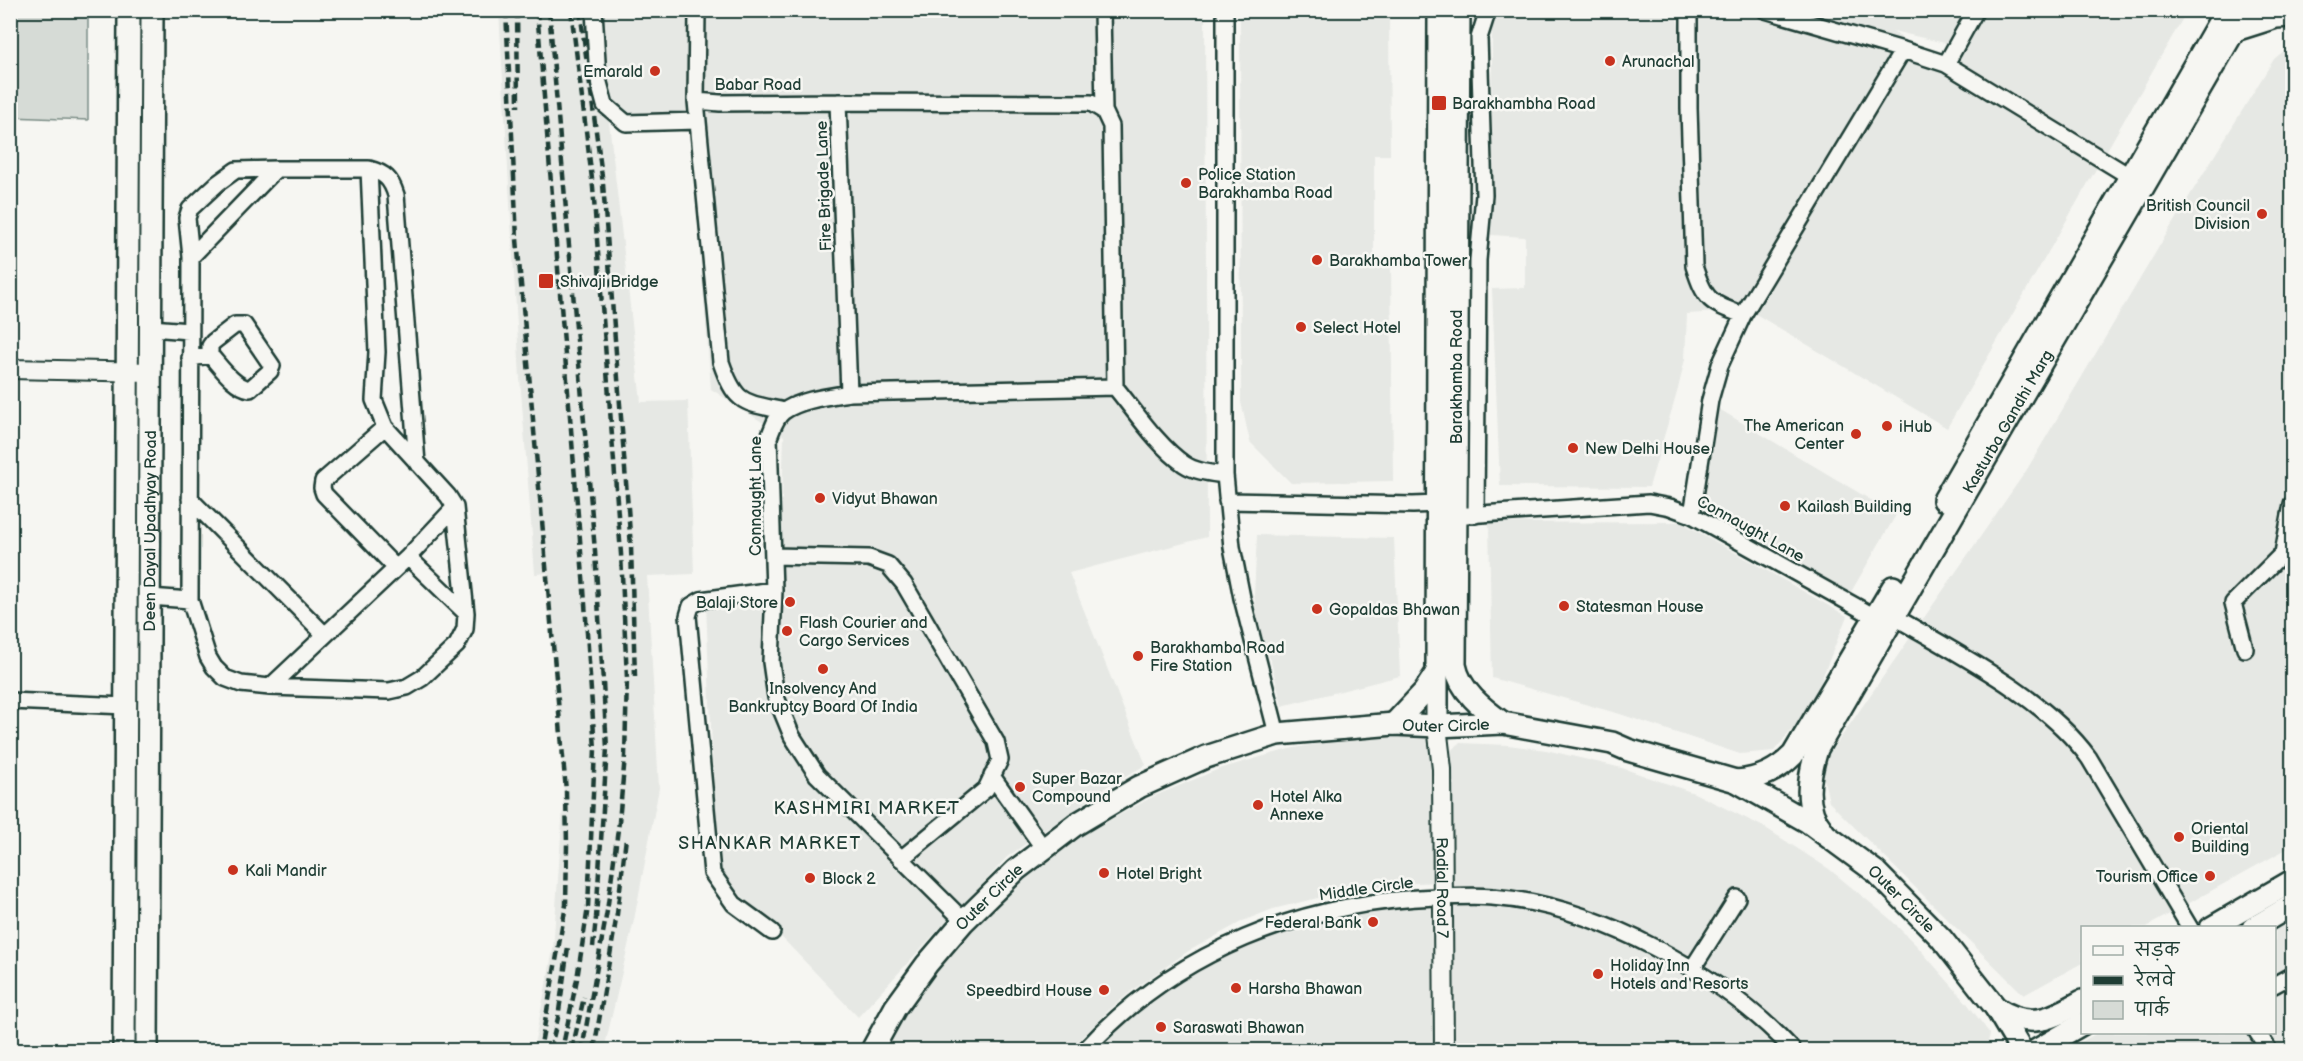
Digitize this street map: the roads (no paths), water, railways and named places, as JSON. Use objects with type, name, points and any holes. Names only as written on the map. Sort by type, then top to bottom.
[{"type":"main road","name":"Deen Dayal Upadhyay Road","points":[[124,1050],[129,10]]},
{"type":"main road","name":"Deen Dayal Upadhyay Road","points":[[147,1050],[152,10]]},
{"type":"main road","name":"Barakhamba Road","points":[[1437,726],[1439,10]]},
{"type":"main road","name":"Barakhamba Road","points":[[1459,10],[1456,321],[1466,515],[1456,671],[1462,685],[1484,709],[1503,723]]},
{"type":"main road","name":"Kasturba Gandhi Marg","points":[[1830,837],[1813,816],[1809,803],[1808,790],[1816,749],[1884,617],[2129,176],[2227,17],[2247,10]]},
{"type":"main road","points":[[2227,17],[2292,16]]},
{"type":"main road","name":"Kasturba Gandhi Marg","points":[[1736,781],[1763,776],[1780,767],[1793,755],[1884,617],[2227,17]]},
{"type":"main road","points":[[1394,724],[1424,692],[1437,672]]},
{"type":"main road","name":"Outer Circle","points":[[872,1050],[895,1008],[927,964],[964,921],[1017,870],[1075,825],[1139,787],[1206,757],[1277,734],[1394,724],[1437,726],[1503,723],[1612,743],[1628,750],[1736,781],[1772,800],[1830,837],[1876,872],[1941,938],[1996,1008],[2021,1050]]},
{"type":"main road","points":[[2213,926],[2292,881]]},
{"type":"main road","points":[[2255,926],[2292,905]]},
{"type":"main road","points":[[1996,1008],[2014,1018],[2035,1021],[2056,1016],[2081,1002]]},
{"type":"main road","points":[[2037,1050],[2081,1025]]},
{"type":"street","points":[[594,10],[598,79],[605,105],[626,123],[698,121]]},
{"type":"street","name":"Babar Road","points":[[697,10],[696,101],[720,103],[838,102]]},
{"type":"street","points":[[1102,10],[1104,111],[1111,126],[1115,387],[1167,449],[1185,464],[1200,471],[1225,475]]},
{"type":"street","points":[[1225,10],[1225,475],[1232,547],[1242,598],[1277,734]]},
{"type":"street","points":[[1466,515],[1479,321],[1478,260],[1484,195],[1479,38],[1488,10]]},
{"type":"street","points":[[1689,10],[1689,108],[1694,266],[1701,287],[1715,305],[1743,315]]},
{"type":"street","points":[[1765,10],[1946,64],[2129,176]]},
{"type":"street","points":[[1946,64],[1976,10]]},
{"type":"street","points":[[1692,515],[1710,400],[1720,366],[1743,315],[1903,50]]},
{"type":"street","points":[[696,101],[721,362],[729,386],[743,402],[784,411],[810,401],[849,393],[1115,387]]},
{"type":"street","name":"Fire Brigade Lane","points":[[849,393],[838,102],[1091,103],[1104,111]]},
{"type":"street","points":[[191,257],[276,169]]},
{"type":"street","points":[[369,169],[377,352],[374,400],[385,427],[417,463],[448,496],[455,507],[466,613],[465,629],[457,645],[422,678],[406,687],[389,691],[241,684],[225,678],[214,668],[208,657],[190,600],[191,257],[187,218],[190,209],[236,170],[369,169],[383,173],[392,182],[396,195],[417,463]]},
{"type":"street","points":[[1456,321],[1479,321]]},
{"type":"street","points":[[151,328],[189,331]]},
{"type":"street","points":[[190,358],[210,355]]},
{"type":"street","points":[[10,369],[151,372]]},
{"type":"street","name":"Connaught Lane","points":[[784,411],[775,422],[769,437],[774,590],[771,663],[776,697],[792,736],[818,775],[964,921]]},
{"type":"street","points":[[385,427],[323,481],[322,488],[324,494],[396,568]]},
{"type":"street","points":[[190,499],[325,635]]},
{"type":"street","points":[[1227,501],[1438,504]]},
{"type":"street","name":"Connaught Lane","points":[[1466,515],[1649,503],[1670,507],[1692,515],[1986,671],[2049,715],[2072,735],[2089,759],[2189,926]]},
{"type":"street","points":[[2245,649],[2233,603],[2283,553],[2292,504]]},
{"type":"street","points":[[270,687],[408,557],[455,507]]},
{"type":"street","points":[[773,556],[868,558],[888,565],[904,584],[996,742],[1000,760],[986,789],[901,859]]},
{"type":"street","points":[[408,557],[466,613]]},
{"type":"street","points":[[772,932],[734,904],[712,873],[688,616],[691,606],[701,600],[774,590]]},
{"type":"street","points":[[150,597],[190,600]]},
{"type":"street","points":[[10,701],[126,706]]},
{"type":"street","name":"Radial Road 7","points":[[1437,726],[1442,769],[1444,1050]]},
{"type":"street","points":[[992,776],[1044,849]]},
{"type":"street","name":"Middle Circle","points":[[1085,1050],[1125,1012],[1159,985],[1234,942],[1274,926],[1331,909],[1393,899],[1443,897],[1492,897],[1531,903],[1572,914],[1650,946],[1724,990],[1758,1016],[1793,1050]]},
{"type":"street","points":[[1692,969],[1737,898]]},
{"type":"street","points":[[2276,984],[2292,975]]},
{"type":"street","points":[[2258,1034],[2269,1050]]},
{"type":"railway","points":[[506,10],[517,239],[566,791],[566,905],[540,1050]]},
{"type":"railway","points":[[517,10],[518,107]]},
{"type":"railway","points":[[537,10],[595,749],[588,907],[577,979],[562,1050]]},
{"type":"railway","points":[[549,10],[595,551],[607,748],[593,947]]},
{"type":"railway","points":[[571,10],[593,187],[621,554],[627,678],[625,756],[619,822],[607,911],[582,1050]]},
{"type":"railway","points":[[580,10],[603,184],[631,547],[635,677]]},
{"type":"railway","points":[[594,1050],[617,914],[626,838]]},
{"type":"railway","points":[[550,1050],[558,1018],[568,947]]},
{"type":"railway","points":[[572,1050],[584,997]]},
{"type":"place","name":"Arunachal","points":[[1610,61]]},
{"type":"place","name":"Emarald","points":[[655,71]]},
{"type":"place","name":"Barakhambha Road","points":[[1439,103]]},
{"type":"place","name":"Police Station Barakhamba Road","points":[[1186,183]]},
{"type":"place","name":"British Council Division","points":[[2262,214]]},
{"type":"place","name":"Barakhamba Tower","points":[[1317,260]]},
{"type":"place","name":"Shivaji Bridge","points":[[546,281]]},
{"type":"place","name":"Select Hotel","points":[[1301,327]]},
{"type":"place","name":"iHub","points":[[1887,426]]},
{"type":"place","name":"The American Center","points":[[1856,434]]},
{"type":"place","name":"New Delhi House","points":[[1573,448]]},
{"type":"place","name":"Vidyut Bhawan","points":[[820,498]]},
{"type":"place","name":"Kailash Building","points":[[1785,506]]},
{"type":"place","name":"Balaji Store","points":[[790,602]]},
{"type":"place","name":"Statesman House","points":[[1564,606]]},
{"type":"place","name":"Gopaldas Bhawan","points":[[1317,609]]},
{"type":"place","name":"Flash Courier and Cargo Services","points":[[787,631]]},
{"type":"place","name":"Barakhamba Road Fire Station","points":[[1138,656]]},
{"type":"place","name":"Insolvency And Bankruptcy Board Of India","points":[[823,669]]},
{"type":"place","name":"Super Bazar Compound","points":[[1020,787]]},
{"type":"place","name":"Hotel Alka Annexe","points":[[1258,805]]},
{"type":"place","name":"Oriental Building","points":[[2179,837]]},
{"type":"place","name":"Kali Mandir","points":[[233,870]]},
{"type":"place","name":"Hotel Bright","points":[[1104,873]]},
{"type":"place","name":"Tourism Office","points":[[2210,876]]},
{"type":"place","name":"Block 2","points":[[810,878]]},
{"type":"place","name":"Federal Bank","points":[[1373,922]]},
{"type":"place","name":"Holiday Inn Hotels and Resorts","points":[[1598,974]]},
{"type":"place","name":"Harsha Bhawan","points":[[1236,988]]},
{"type":"place","name":"Speedbird House","points":[[1104,990]]},
{"type":"place","name":"Saraswati Bhawan","points":[[1161,1027]]},
{"type":"district","name":"KASHMIRI MARKET","points":[[867,808]]},
{"type":"district","name":"SHANKAR MARKET","points":[[770,843]]}]
